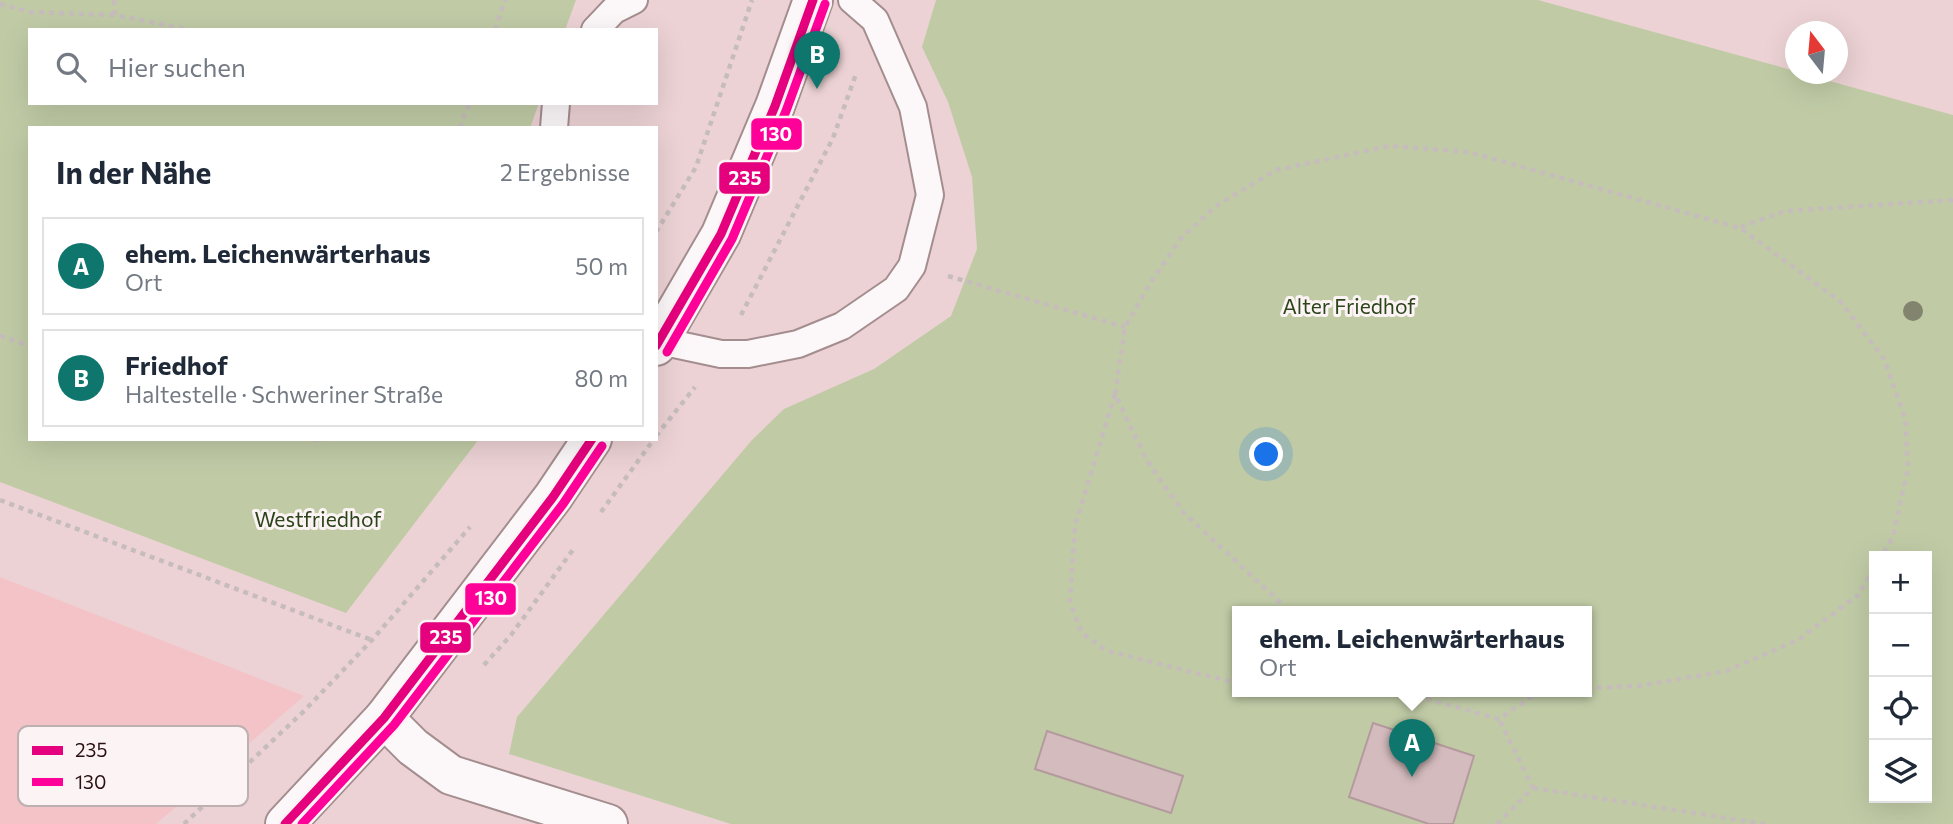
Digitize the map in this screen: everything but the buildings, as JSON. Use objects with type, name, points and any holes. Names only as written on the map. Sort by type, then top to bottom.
[{"type":"main road","points":[[658,339],[721,234],[775,106],[813,0]]},
{"type":"main road","points":[[285,824],[384,718],[553,497],[591,441]]},
{"type":"main road","points":[[384,718],[413,747],[451,775],[608,824]]},
{"type":"lane","points":[[597,28],[614,10],[634,0]]},
{"type":"lane","points":[[658,341],[721,354],[748,354],[798,344],[842,326],[896,289],[912,265],[930,195],[913,107],[875,20],[852,0]]},
{"type":"lane","points":[[554,126],[556,105]]},
{"type":"path","points":[[114,0],[115,15]]},
{"type":"path","points":[[496,28],[505,0]]},
{"type":"path","points":[[658,229],[696,167],[751,0]]},
{"type":"path","points":[[0,4],[30,12],[115,15],[181,28]]},
{"type":"path","points":[[658,430],[721,354],[832,138],[875,20]]},
{"type":"path","points":[[461,126],[468,105]]},
{"type":"path","points":[[1232,682],[1107,651],[1081,632],[1070,601],[1075,526],[1115,394],[1125,327],[1181,238],[1216,206],[1276,170],[1389,146],[1469,152],[1740,228],[1841,302],[1884,359],[1905,418],[1908,468],[1893,537],[1884,551]]},
{"type":"path","points":[[1740,228],[1785,211],[1953,200]]},
{"type":"path","points":[[912,265],[1125,327]]},
{"type":"path","points":[[0,336],[28,345]]},
{"type":"path","points":[[1115,394],[1146,459],[1183,512],[1284,606]]},
{"type":"path","points":[[0,500],[372,640]]},
{"type":"path","points":[[248,764],[303,712],[372,640],[471,525]]},
{"type":"path","points":[[1592,688],[1639,686],[1726,671],[1798,640],[1858,596],[1869,577]]},
{"type":"path","points":[[1420,697],[1499,719],[1533,788]]},
{"type":"path","points":[[1499,719],[1531,697]]},
{"type":"path","points":[[1497,824],[1533,788]]},
{"type":"path","points":[[1533,788],[1765,824]]},
{"type":"path","points":[[184,824],[203,806]]},
{"type":"shaded area","points":[[0,577],[304,696],[248,744],[248,726],[18,726],[18,806],[177,806],[156,824],[0,824]]},
{"type":"green space","name":"Westfriedhof","points":[[0,0],[576,0],[566,28],[28,28],[28,105],[538,105],[531,126],[28,126],[28,441],[477,441],[346,613],[0,482]]},
{"type":"green space","name":"Alter Friedhof","points":[[936,0],[1538,0],[1785,68],[1785,84],[1840,84],[1953,115],[1953,824],[731,824],[509,754],[517,717],[752,440],[784,409],[874,369],[951,316],[977,249],[972,177],[948,102],[922,47]]},
{"type":"transit line","name":"235","points":[[658,343],[721,234],[775,106],[813,0]]},
{"type":"transit line","name":"130","points":[[667,352],[732,239],[786,111],[825,4]]},
{"type":"transit line","name":"235","points":[[285,824],[384,718],[553,497],[591,441]]},
{"type":"transit line","name":"130","points":[[302,824],[394,725],[563,504],[602,446]]},
{"type":"place","name":"Friedhof","points":[[817,89]]},
{"type":"place","name":"ehem. Leichenwärterhaus","points":[[1412,777]]}]
